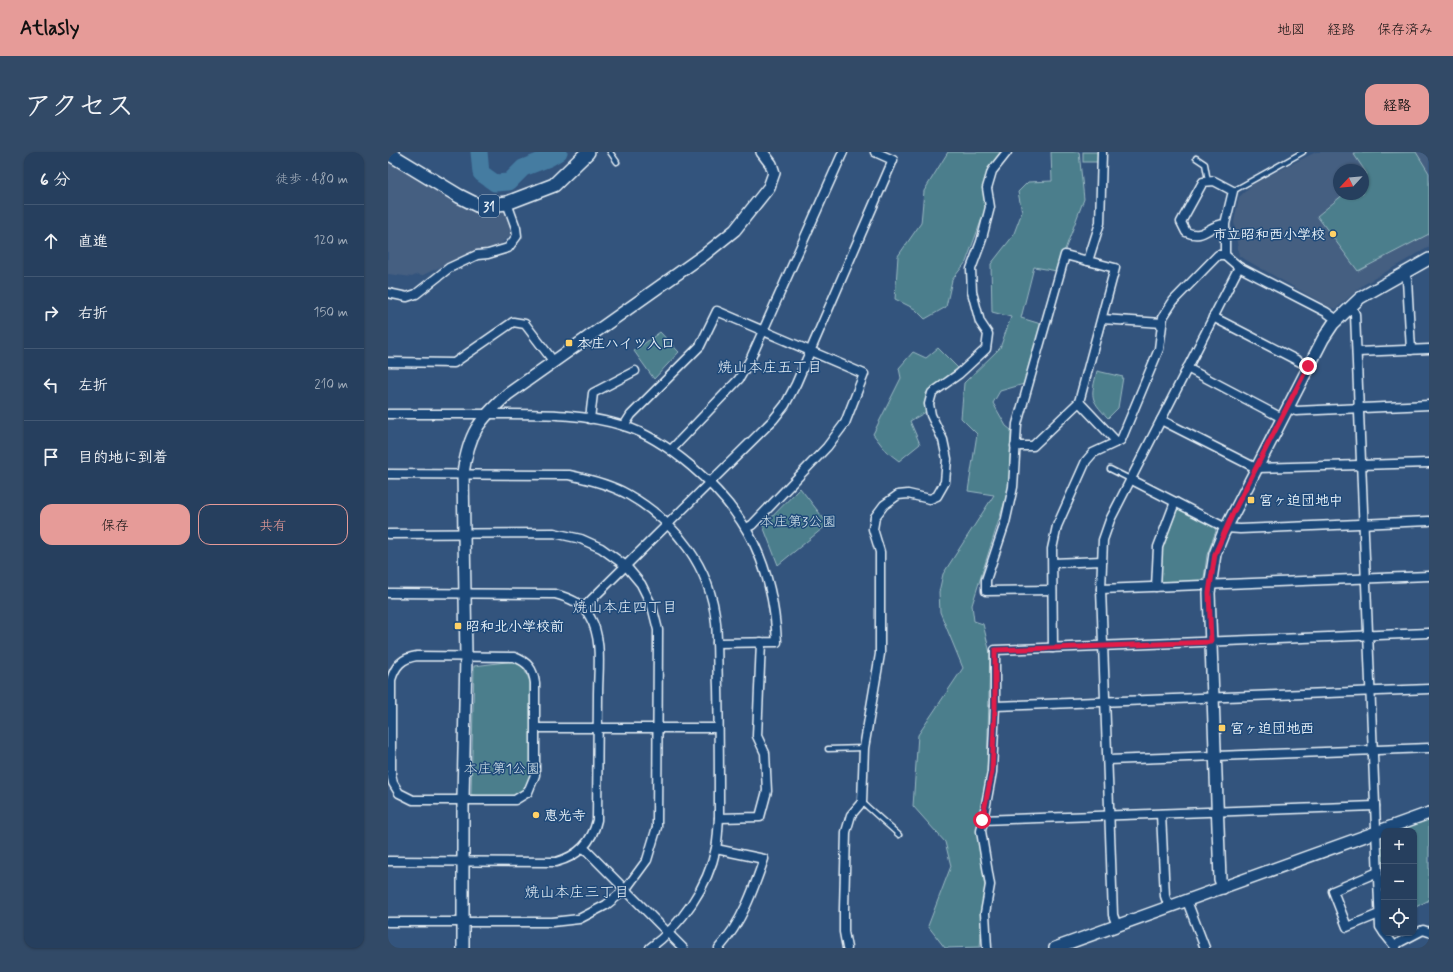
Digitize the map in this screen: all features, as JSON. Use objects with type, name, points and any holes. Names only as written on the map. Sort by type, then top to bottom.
[{"type":"main road","name":"31","points":[[394,154],[459,196],[479,206],[507,203],[554,185],[588,152]]},
{"type":"street","points":[[463,948],[463,799],[466,656],[463,473],[466,450],[473,433],[486,414],[508,394],[704,256],[735,230],[769,187],[774,173],[771,164],[762,152]]},
{"type":"street","points":[[671,450],[739,379],[750,360],[843,152]]},
{"type":"street","points":[[584,607],[773,420],[785,405],[811,351],[893,160],[875,152]]},
{"type":"street","points":[[847,948],[844,932],[846,832],[851,815],[862,802],[864,748],[880,654],[880,552],[873,529],[875,516],[884,505],[898,495],[908,494],[930,499],[937,496],[945,482],[947,458],[943,440],[931,415],[929,404],[932,393],[959,374],[986,349],[988,334],[980,322],[972,292],[971,268],[981,242],[990,207],[987,188],[992,171],[1007,152]]},
{"type":"street","points":[[1088,261],[1100,223],[1102,152]]},
{"type":"street","points":[[1225,255],[1226,224],[1233,191],[1214,181],[1203,182],[1181,222],[1186,232],[1194,236],[1201,234],[1217,224],[1226,224]]},
{"type":"street","points":[[388,293],[407,297],[428,286],[450,268],[477,255],[488,254],[508,248],[517,236],[516,228],[507,203]]},
{"type":"street","points":[[1015,446],[1033,446],[1079,402],[1115,268],[1065,255],[1017,424],[1015,446],[1013,487],[1005,523],[986,580],[986,591],[1052,590]]},
{"type":"street","points":[[1053,648],[1052,549],[1057,526],[1086,461],[1093,453],[1121,440],[1159,349],[1163,316],[1174,300],[1218,255],[1225,255],[1239,267],[1326,312],[1337,320]]},
{"type":"street","points":[[1223,888],[1220,879],[1211,642],[1210,584],[1215,554],[1226,528],[1256,468],[1323,339],[1350,306],[1377,287],[1429,259]]},
{"type":"street","points":[[1117,926],[1113,915],[1102,589],[1103,540],[1110,520],[1130,479],[1239,267]]},
{"type":"street","points":[[1404,272],[1407,280],[1411,350]]},
{"type":"street","points":[[1350,306],[1355,314],[1357,352],[1379,914],[1381,928]]},
{"type":"street","points":[[624,426],[631,415],[700,346],[717,311],[864,374],[845,423],[828,447],[752,525],[746,528]]},
{"type":"street","points":[[1213,318],[1308,366]]},
{"type":"street","points":[[1102,319],[1162,323]]},
{"type":"street","points":[[388,362],[454,363],[513,322],[525,324],[554,362]]},
{"type":"street","points":[[1357,352],[1429,349]]},
{"type":"street","points":[[1187,368],[1282,418]]},
{"type":"street","points":[[590,419],[593,393],[635,371]]},
{"type":"street","points":[[1079,402],[1117,442]]},
{"type":"street","points":[[1287,407],[1296,412],[1429,406]]},
{"type":"street","points":[[388,414],[559,414],[624,426],[671,450],[710,482],[733,508],[753,540],[766,572],[775,610],[777,642],[717,643]]},
{"type":"street","points":[[1161,420],[1256,468],[1429,463]]},
{"type":"street","points":[[388,474],[463,473],[569,475],[590,480],[626,493],[669,524],[681,538],[699,565],[709,589],[716,622],[719,818],[716,849],[703,885],[688,909],[668,932],[650,948]]},
{"type":"street","points":[[1130,479],[1226,528],[1240,529],[1429,521]]},
{"type":"street","points":[[1156,586],[1158,547],[1175,502]]},
{"type":"street","points":[[388,534],[554,533],[581,539],[601,548],[626,566],[644,589],[652,606],[658,630],[657,827],[647,860],[625,890],[606,905],[579,919],[552,922],[388,922]]},
{"type":"street","points":[[1053,563],[1102,561]]},
{"type":"street","points":[[1102,589],[1429,576]]},
{"type":"street","points":[[388,593],[555,594],[567,598],[584,607],[594,626],[598,642],[597,820],[594,831],[584,848],[569,858],[556,862],[388,861]]},
{"type":"street","points":[[987,948],[985,913],[990,885],[982,831],[982,820],[992,772],[995,706],[995,650],[1429,634]]},
{"type":"street","points":[[719,818],[760,817],[767,791],[765,753],[757,736],[761,642]]},
{"type":"street","points":[[408,657],[514,657],[527,663],[533,672],[536,683],[535,775],[528,792],[515,800],[413,800],[399,793],[393,783],[391,774],[390,727],[391,680],[394,671],[400,663],[408,657]]},
{"type":"street","points":[[995,706],[1429,689]]},
{"type":"street","points":[[536,728],[718,728]]},
{"type":"street","points":[[1108,760],[1429,748]]},
{"type":"street","points":[[982,820],[1375,806]]},
{"type":"street","points":[[1058,948],[1429,813]]},
{"type":"street","points":[[1161,814],[1164,896],[1169,907]]},
{"type":"street","points":[[584,848],[684,948]]},
{"type":"street","points":[[716,849],[764,859],[752,895],[730,936],[719,948]]},
{"type":"street","points":[[1378,872],[1333,891],[1346,927],[1379,914]]},
{"type":"street","points":[[1187,901],[1204,948]]},
{"type":"street","points":[[1386,936],[1395,947],[1400,942],[1423,930],[1429,932]]},
{"type":"lane","points":[[610,152],[617,162]]},
{"type":"lane","points":[[1233,191],[1302,152]]},
{"type":"lane","points":[[1196,158],[1205,164],[1208,181]]},
{"type":"lane","points":[[1110,469],[1130,479]]},
{"type":"lane","points":[[828,749],[864,748]]},
{"type":"lane","points":[[862,802],[899,835]]},
{"type":"shaded area","name":"市立昭和西小学校","points":[[1316,152],[1429,152],[1429,247],[1363,285],[1336,309],[1329,307],[1239,256],[1234,222],[1239,197],[1254,183]]},
{"type":"shaded area","points":[[388,162],[458,201],[505,208],[512,229],[511,235],[498,247],[491,247],[451,262],[421,276],[418,274],[412,277],[388,274]]},
{"type":"green space","points":[[948,152],[1003,152],[987,175],[985,210],[966,262],[952,280],[946,307],[925,319],[915,309],[895,299],[898,256],[921,223],[924,191]]},
{"type":"green space","points":[[1051,152],[1079,152],[1084,199],[1057,271],[1034,267],[1021,318],[1041,324],[1024,384],[1000,391],[993,403],[1006,426],[1011,430],[1009,488],[972,605],[974,621],[983,624],[990,653],[987,774],[977,832],[985,886],[980,947],[945,948],[928,926],[951,866],[945,842],[913,806],[918,735],[963,668],[940,612],[939,592],[943,574],[994,495],[968,491],[977,434],[961,418],[964,383],[1000,348],[1011,317],[992,312],[991,264],[1013,236],[1022,212],[1018,192],[1028,182],[1052,181]]},
{"type":"green space","points":[[1083,152],[1098,152],[1098,162],[1083,162]]},
{"type":"green space","points":[[1416,152],[1429,173],[1429,234],[1358,271],[1317,216],[1337,200],[1369,200],[1369,164],[1360,164],[1353,153]]},
{"type":"green space","points":[[660,332],[679,352],[654,379],[634,351]]},
{"type":"green space","points":[[938,348],[958,368],[926,393],[926,412],[910,421],[920,444],[899,461],[886,451],[873,434],[901,378],[899,368],[913,352],[926,358]]},
{"type":"green space","points":[[1097,371],[1123,377],[1118,408],[1108,418],[1097,406],[1093,397]]},
{"type":"green space","name":"本庄第3公園","points":[[800,488],[828,524],[778,565],[763,526]]},
{"type":"green space","points":[[1180,509],[1214,525],[1216,531],[1207,555],[1204,578],[1199,582],[1163,582],[1161,580],[1161,549],[1175,511]]},
{"type":"green space","name":"本庄第1公園","points":[[514,661],[523,667],[530,681],[531,779],[523,791],[510,798],[471,795],[474,666]]},
{"type":"green space","points":[[1429,813],[1429,900],[1417,906],[1417,828],[1387,828]]},
{"type":"green space","points":[[1381,830],[1380,927],[1376,832]]},
{"type":"waterway","points":[[479,152],[481,173],[495,183],[509,182],[523,168],[549,158],[559,152]]},
{"type":"place","name":"市立昭和西小学校","points":[[1333,234]]},
{"type":"place","name":"本庄ハイツ入口","points":[[569,343]]},
{"type":"place","name":"宮ヶ迫団地中","points":[[1251,500]]},
{"type":"place","name":"昭和北小学校前","points":[[458,626]]},
{"type":"place","name":"宮ヶ迫団地西","points":[[1222,728]]},
{"type":"place","name":"恵光寺","points":[[536,815]]},
{"type":"district","name":"焼山本庄五丁目","points":[[770,367]]},
{"type":"district","name":"焼山本庄四丁目","points":[[625,607]]},
{"type":"district","name":"焼山本庄三丁目","points":[[577,892]]},
{"type":"route","points":[[982,820],[992,772],[995,706],[995,650],[1211,642],[1209,593],[1210,576],[1215,554],[1234,511],[1308,366]]}]
